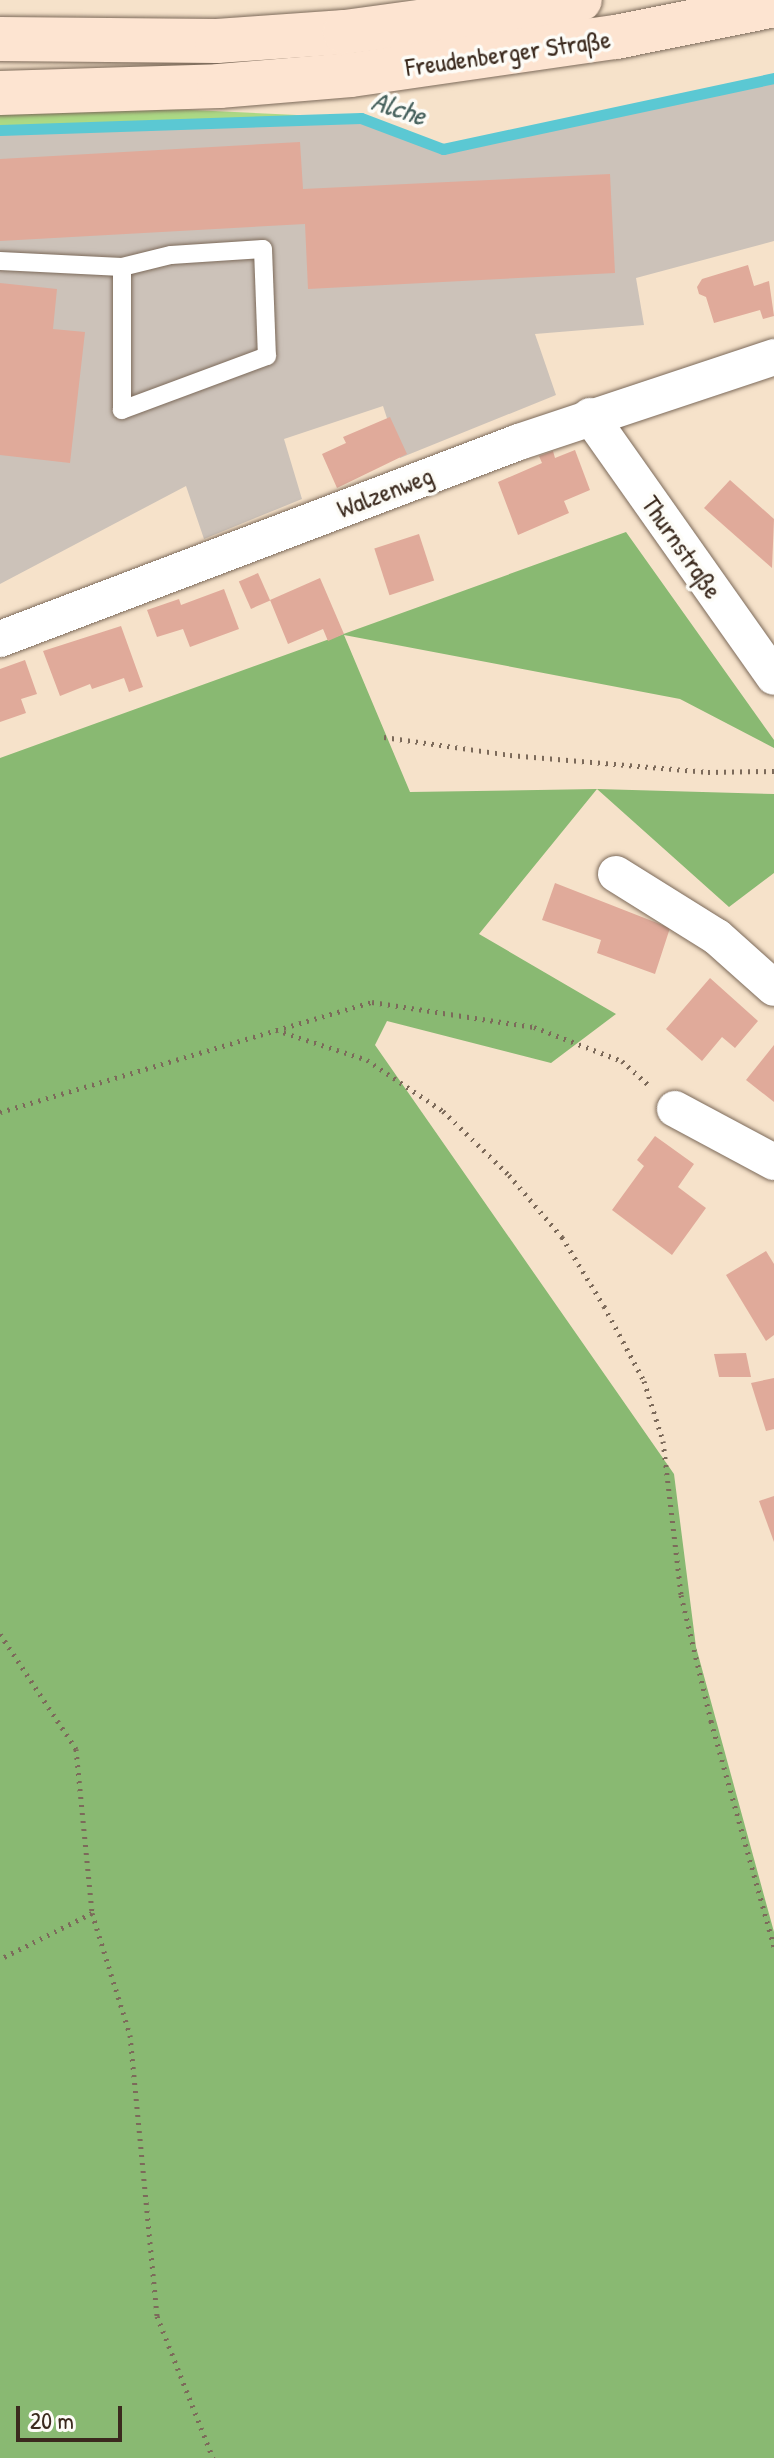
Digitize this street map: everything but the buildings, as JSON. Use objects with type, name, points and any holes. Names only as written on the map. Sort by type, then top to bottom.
[{"type":"main road","name":"Freudenberger Straße","points":[[0,39],[217,41],[345,32],[580,0]]},
{"type":"main road","name":"Freudenberger Straße","points":[[0,93],[219,86],[351,75],[616,37],[774,5]]},
{"type":"street","name":"Walzenweg","points":[[0,639],[590,416],[774,357]]},
{"type":"street","name":"Thurnstraße","points":[[590,416],[774,677]]},
{"type":"street","points":[[616,874],[717,937],[774,988]]},
{"type":"street","points":[[675,1109],[774,1162]]},
{"type":"lane","points":[[0,261],[122,267],[171,255],[263,249],[267,356],[122,410],[122,267]]},
{"type":"path","points":[[384,737],[510,755],[708,772],[774,771]]},
{"type":"path","points":[[0,1112],[372,1002],[534,1027],[622,1061],[675,1109]]},
{"type":"path","points":[[276,1030],[367,1060],[443,1111],[509,1175],[562,1237],[604,1306],[644,1381],[663,1441],[681,1595],[711,1721],[774,1947]]},
{"type":"path","points":[[0,1634],[76,1749],[92,1913],[130,2035],[157,2316],[213,2458]]},
{"type":"path","points":[[0,1959],[92,1913]]},
{"type":"shaded area","points":[[774,78],[774,241],[636,278],[644,325],[535,334],[556,395],[400,458],[383,406],[284,439],[302,499],[204,539],[186,486],[0,584],[0,130],[361,118],[443,149]]},
{"type":"green space","points":[[0,101],[361,118],[0,130]]},
{"type":"green space","points":[[626,532],[774,740],[774,748],[680,699],[344,635],[410,792],[597,789],[479,934],[616,1014],[551,1063],[387,1021],[375,1045],[674,1474],[696,1647],[774,1932],[774,2458],[0,2458],[0,758]]},
{"type":"green space","points":[[597,789],[774,794],[774,873],[729,907]]},
{"type":"waterway","name":"Alche","points":[[0,130],[361,118],[443,149],[774,78]]}]
